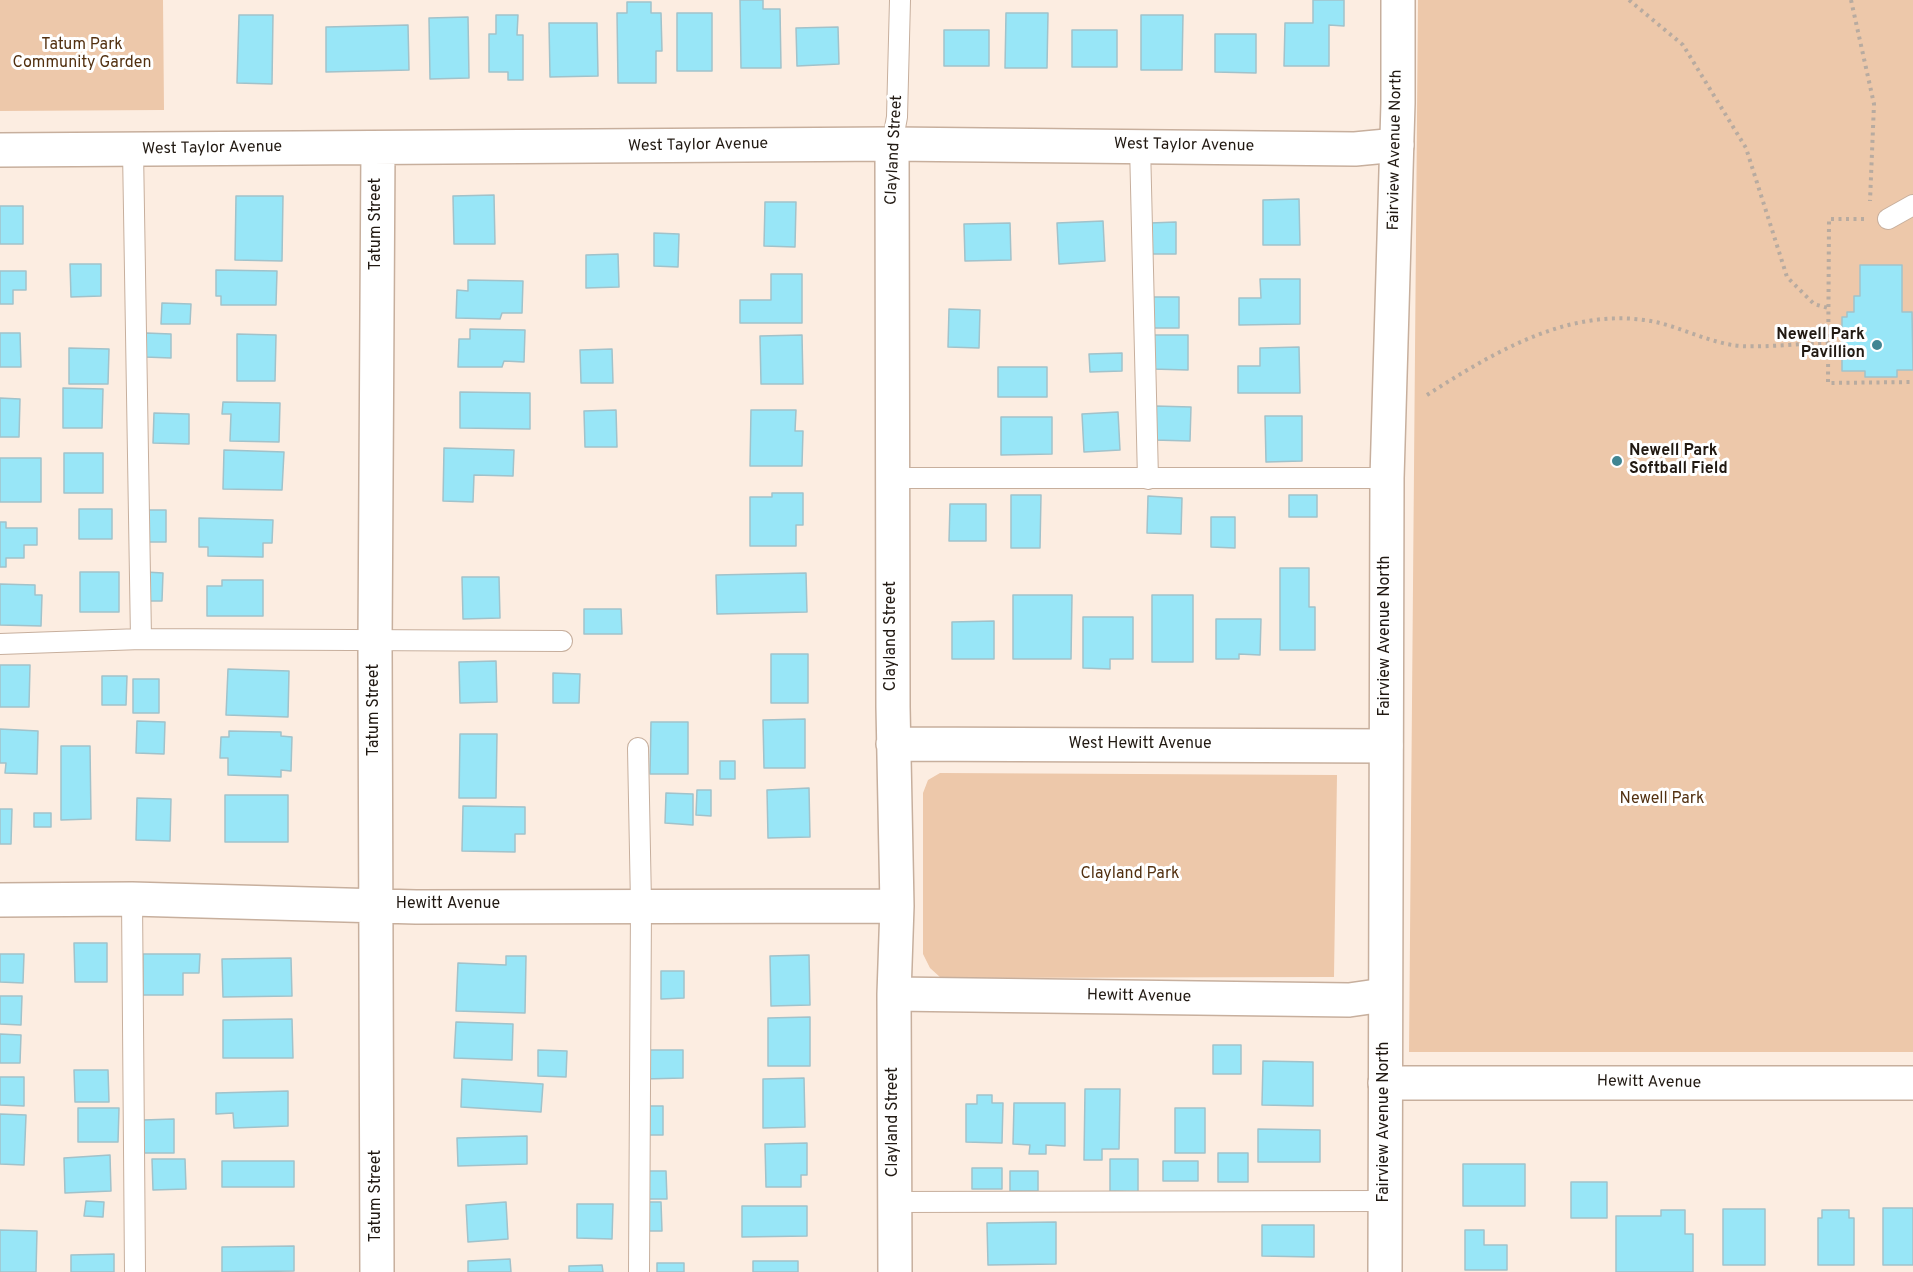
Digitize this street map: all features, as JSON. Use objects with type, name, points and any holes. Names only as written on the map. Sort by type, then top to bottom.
[{"type":"street","name":"Fairview Avenue North","points":[[1385,1272],[1387,478],[1397,145],[1398,0]]},
{"type":"street","name":"West Taylor Avenue","points":[[0,150],[892,144],[1355,149],[1397,145]]},
{"type":"street","name":"Clayland Street","points":[[892,144],[893,744],[897,906],[894,994],[895,1272]]},
{"type":"street","name":"Tatum Street","points":[[377,1272],[375,642],[378,148]]},
{"type":"street","name":"West Hewitt Avenue","points":[[893,744],[1386,746]]},
{"type":"street","name":"Hewitt Avenue","points":[[0,900],[132,899],[376,904],[416,907],[641,904],[897,906]]},
{"type":"street","name":"Hewitt Avenue","points":[[894,994],[1349,1000],[1384,995]]},
{"type":"street","name":"Hewitt Avenue","points":[[1385,1083],[1913,1083]]},
{"type":"lane","name":"Clayland Street","points":[[892,144],[897,117],[900,0]]},
{"type":"lane","points":[[1140,145],[1148,479]]},
{"type":"lane","points":[[133,150],[141,639]]},
{"type":"lane","points":[[1878,219],[1913,205]]},
{"type":"lane","points":[[892,478],[1387,478]]},
{"type":"lane","points":[[0,644],[141,639],[375,642],[562,641]]},
{"type":"lane","points":[[638,748],[641,904],[639,1272]]},
{"type":"lane","points":[[132,899],[135,1272]]},
{"type":"lane","points":[[895,1202],[1385,1201]]},
{"type":"path","points":[[1629,0],[1683,45],[1746,148],[1787,277],[1800,293],[1814,304],[1828,308]]},
{"type":"path","points":[[1851,0],[1874,104],[1878,219],[1829,219],[1828,383],[1913,382]]},
{"type":"path","points":[[1427,395],[1479,362],[1520,343],[1564,326],[1606,319],[1644,320],[1689,331],[1733,346],[1829,343]]},
{"type":"green space","name":"Tatum Park Community Garden","points":[[0,0],[163,0],[164,110],[0,111]]},
{"type":"green space","name":"Newell Park","points":[[1418,0],[1913,0],[1913,1052],[1409,1052]]},
{"type":"green space","name":"Clayland Park","points":[[940,773],[1337,775],[1334,977],[941,978],[930,968],[923,954],[923,793],[928,780]]},
{"type":"building","points":[[740,0],[763,0],[763,9],[780,9],[781,68],[741,68]]},
{"type":"building","points":[[1313,0],[1344,0],[1344,26],[1329,25],[1329,66],[1284,66],[1285,23],[1313,23]]},
{"type":"building","points":[[627,2],[651,2],[651,13],[661,13],[662,51],[656,51],[656,83],[618,83],[617,13],[627,13]]},
{"type":"building","points":[[677,13],[712,13],[712,71],[677,71]]},
{"type":"building","points":[[1006,13],[1048,13],[1047,68],[1005,68]]},
{"type":"building","points":[[239,15],[273,15],[272,84],[237,83]]},
{"type":"building","points":[[496,15],[518,15],[517,35],[523,35],[523,80],[508,80],[508,72],[489,72],[489,34],[496,34]]},
{"type":"building","points":[[1141,15],[1183,15],[1182,70],[1141,70]]},
{"type":"building","points":[[468,17],[469,78],[430,79],[429,18]]},
{"type":"building","points":[[549,23],[597,23],[598,76],[550,77]]},
{"type":"building","points":[[408,25],[409,70],[326,72],[326,27]]},
{"type":"building","points":[[838,27],[839,64],[797,66],[796,28]]},
{"type":"building","points":[[944,30],[989,30],[989,66],[944,66]]},
{"type":"building","points":[[1072,30],[1117,30],[1117,67],[1072,67]]},
{"type":"building","points":[[1215,34],[1256,34],[1256,73],[1215,72]]},
{"type":"building","points":[[494,195],[495,244],[454,244],[453,196]]},
{"type":"building","points":[[236,196],[283,196],[282,261],[235,260]]},
{"type":"building","points":[[1299,199],[1300,245],[1263,245],[1263,200]]},
{"type":"building","points":[[765,202],[796,202],[795,247],[764,246]]},
{"type":"building","points":[[0,206],[23,206],[23,244],[0,244]]},
{"type":"building","points":[[1103,221],[1105,261],[1059,264],[1057,223]]},
{"type":"building","points":[[1176,222],[1176,254],[1150,254],[1150,223]]},
{"type":"building","points":[[1010,223],[1011,260],[965,261],[964,224]]},
{"type":"building","points":[[654,233],[679,234],[678,267],[654,266]]},
{"type":"building","points":[[618,254],[619,287],[586,288],[586,255]]},
{"type":"building","points":[[70,264],[101,264],[101,296],[71,297]]},
{"type":"building","name":"Newell Park Pavillion","points":[[1860,265],[1902,265],[1902,312],[1912,312],[1913,370],[1897,370],[1897,377],[1865,377],[1865,371],[1842,371],[1842,317],[1847,317],[1847,312],[1854,312],[1854,296],[1860,296]]},
{"type":"building","points":[[216,270],[277,271],[276,305],[221,305],[221,296],[216,296]]},
{"type":"building","points":[[0,271],[26,271],[26,290],[13,290],[13,304],[0,304]]},
{"type":"building","points":[[771,274],[802,274],[802,323],[740,323],[740,300],[771,300]]},
{"type":"building","points":[[1260,279],[1300,279],[1300,324],[1239,325],[1239,298],[1261,298]]},
{"type":"building","points":[[468,280],[523,281],[522,313],[502,313],[500,319],[456,318],[457,290],[468,291]]},
{"type":"building","points":[[1152,297],[1179,297],[1179,328],[1152,328]]},
{"type":"building","points":[[162,303],[191,304],[190,324],[161,324]]},
{"type":"building","points":[[949,309],[980,310],[979,348],[948,347]]},
{"type":"building","points":[[470,329],[525,330],[524,362],[504,361],[502,367],[458,367],[459,339],[470,339]]},
{"type":"building","points":[[0,333],[20,333],[21,367],[0,367]]},
{"type":"building","points":[[146,333],[171,334],[171,358],[145,357]]},
{"type":"building","points":[[237,334],[276,335],[275,381],[237,381]]},
{"type":"building","points":[[802,335],[803,384],[761,384],[760,336]]},
{"type":"building","points":[[1152,335],[1188,335],[1188,370],[1152,369]]},
{"type":"building","points":[[1299,347],[1300,393],[1238,393],[1238,366],[1260,366],[1260,348]]},
{"type":"building","points":[[69,348],[109,349],[108,384],[69,384]]},
{"type":"building","points":[[612,349],[613,383],[581,383],[580,350]]},
{"type":"building","points":[[1122,353],[1122,371],[1090,372],[1089,354]]},
{"type":"building","points":[[998,367],[1047,367],[1047,397],[998,397]]},
{"type":"building","points":[[63,388],[103,389],[102,428],[63,428]]},
{"type":"building","points":[[460,392],[530,393],[530,429],[460,428]]},
{"type":"building","points":[[0,398],[20,399],[19,437],[0,437]]},
{"type":"building","points":[[223,402],[280,403],[279,442],[230,441],[231,414],[222,414]]},
{"type":"building","points":[[1155,406],[1191,407],[1190,441],[1154,440]]},
{"type":"building","points":[[616,410],[617,447],[585,447],[584,411]]},
{"type":"building","points":[[751,410],[796,410],[795,431],[803,431],[802,466],[750,466]]},
{"type":"building","points":[[1118,412],[1120,450],[1084,452],[1082,414]]},
{"type":"building","points":[[154,413],[189,414],[189,444],[153,443]]},
{"type":"building","points":[[1265,416],[1302,416],[1302,461],[1266,462]]},
{"type":"building","points":[[1001,417],[1052,417],[1052,454],[1001,455]]},
{"type":"building","points":[[444,448],[514,450],[513,476],[474,475],[473,502],[443,501]]},
{"type":"building","points":[[224,450],[284,452],[282,490],[223,489]]},
{"type":"building","points":[[64,453],[103,453],[103,493],[64,493]]},
{"type":"building","points":[[0,458],[41,458],[41,502],[0,502]]},
{"type":"building","points":[[772,493],[803,493],[803,525],[796,525],[796,546],[750,546],[750,497],[772,497]]},
{"type":"building","points":[[1011,495],[1041,495],[1040,548],[1011,548]]},
{"type":"building","points":[[1289,495],[1317,495],[1317,517],[1289,517]]},
{"type":"building","points":[[1148,496],[1182,498],[1181,534],[1147,533]]},
{"type":"building","points":[[950,504],[986,504],[986,541],[949,541]]},
{"type":"building","points":[[79,509],[112,509],[112,539],[79,539]]},
{"type":"building","points":[[142,510],[166,510],[166,542],[142,542]]},
{"type":"building","points":[[1211,517],[1235,517],[1235,548],[1211,547]]},
{"type":"building","points":[[199,518],[273,520],[272,543],[263,543],[263,557],[208,556],[208,547],[199,547]]},
{"type":"building","points":[[0,522],[6,522],[6,528],[37,528],[37,545],[24,545],[24,558],[6,558],[6,567],[0,567]]},
{"type":"building","points":[[1280,568],[1309,568],[1309,607],[1315,607],[1315,650],[1280,650]]},
{"type":"building","points":[[80,572],[119,572],[119,612],[80,612]]},
{"type":"building","points":[[146,572],[163,573],[162,601],[145,601]]},
{"type":"building","points":[[806,573],[807,612],[717,614],[716,575]]},
{"type":"building","points":[[462,577],[499,577],[500,618],[463,619]]},
{"type":"building","points":[[222,580],[263,580],[263,616],[207,616],[207,586],[222,586]]},
{"type":"building","points":[[0,584],[35,585],[35,595],[42,595],[41,626],[0,625]]},
{"type":"building","points":[[1013,595],[1072,595],[1071,659],[1013,659]]},
{"type":"building","points":[[1152,595],[1193,595],[1193,662],[1152,662]]},
{"type":"building","points":[[584,609],[621,609],[622,634],[584,634]]},
{"type":"building","points":[[1083,617],[1133,617],[1133,659],[1110,659],[1110,669],[1083,668]]},
{"type":"building","points":[[1216,619],[1261,619],[1260,655],[1239,654],[1239,659],[1216,659]]},
{"type":"building","points":[[994,621],[994,659],[952,659],[952,622]]},
{"type":"building","points":[[771,654],[808,654],[808,703],[771,703]]},
{"type":"building","points":[[496,661],[497,702],[460,703],[459,662]]},
{"type":"building","points":[[0,665],[30,665],[29,707],[0,707]]},
{"type":"building","points":[[228,669],[289,671],[288,717],[226,715]]},
{"type":"building","points":[[553,673],[580,674],[579,703],[553,703]]},
{"type":"building","points":[[102,676],[127,676],[126,705],[102,705]]},
{"type":"building","points":[[133,679],[159,679],[159,713],[133,713]]},
{"type":"building","points":[[805,719],[805,768],[764,768],[763,720]]},
{"type":"building","points":[[137,721],[165,722],[164,754],[136,753]]},
{"type":"building","points":[[651,722],[688,722],[688,774],[650,774]]},
{"type":"building","points":[[0,729],[38,731],[37,774],[5,773],[6,763],[0,763]]},
{"type":"building","points":[[229,731],[281,732],[281,736],[292,737],[291,771],[281,770],[281,777],[228,775],[228,758],[220,758],[221,737],[229,737]]},
{"type":"building","points":[[460,734],[497,734],[496,798],[459,798]]},
{"type":"building","points":[[61,746],[90,746],[91,819],[61,820]]},
{"type":"building","points":[[720,761],[735,761],[735,779],[720,779]]},
{"type":"building","points":[[809,788],[810,837],[768,838],[767,790]]},
{"type":"building","points":[[697,790],[711,790],[711,816],[696,815]]},
{"type":"building","points":[[666,793],[693,794],[693,825],[665,823]]},
{"type":"building","points":[[225,795],[288,795],[288,842],[225,842]]},
{"type":"building","points":[[137,798],[171,799],[170,841],[136,840]]},
{"type":"building","points":[[463,806],[525,807],[525,834],[515,834],[515,852],[462,851]]},
{"type":"building","points":[[0,809],[12,809],[11,844],[0,844]]},
{"type":"building","points":[[34,813],[51,813],[51,827],[34,827]]},
{"type":"building","points":[[74,943],[107,943],[107,982],[75,982]]},
{"type":"building","points":[[0,954],[24,954],[23,983],[0,982]]},
{"type":"building","points":[[143,954],[200,954],[199,973],[183,973],[183,995],[143,995]]},
{"type":"building","points":[[809,955],[810,1005],[771,1006],[770,956]]},
{"type":"building","points":[[506,956],[526,956],[525,1013],[456,1011],[458,963],[506,965]]},
{"type":"building","points":[[291,958],[292,996],[223,997],[222,959]]},
{"type":"building","points":[[661,971],[684,971],[684,998],[661,999]]},
{"type":"building","points":[[0,996],[22,996],[21,1025],[0,1024]]},
{"type":"building","points":[[810,1017],[810,1066],[768,1066],[768,1018]]},
{"type":"building","points":[[292,1019],[293,1058],[223,1058],[223,1020]]},
{"type":"building","points":[[456,1022],[513,1024],[512,1060],[454,1058]]},
{"type":"building","points":[[0,1034],[21,1035],[20,1063],[0,1063]]},
{"type":"building","points":[[1213,1045],[1241,1045],[1241,1074],[1213,1074]]},
{"type":"building","points":[[538,1050],[567,1051],[566,1077],[538,1076]]},
{"type":"building","points":[[644,1050],[683,1050],[683,1078],[644,1079]]},
{"type":"building","points":[[1263,1061],[1313,1062],[1313,1106],[1262,1105]]},
{"type":"building","points":[[74,1070],[108,1070],[109,1102],[75,1102]]},
{"type":"building","points":[[0,1077],[24,1077],[24,1106],[0,1105]]},
{"type":"building","points":[[804,1078],[805,1127],[763,1128],[763,1079]]},
{"type":"building","points":[[462,1079],[543,1084],[541,1112],[461,1107]]},
{"type":"building","points":[[1085,1089],[1120,1089],[1119,1149],[1102,1149],[1102,1160],[1084,1160]]},
{"type":"building","points":[[288,1091],[288,1126],[234,1128],[233,1113],[216,1114],[216,1093]]},
{"type":"building","points":[[977,1095],[992,1095],[992,1103],[1003,1103],[1002,1143],[966,1142],[966,1104],[977,1104]]},
{"type":"building","points":[[1014,1103],[1065,1103],[1065,1146],[1046,1145],[1046,1154],[1029,1154],[1030,1145],[1013,1144]]},
{"type":"building","points":[[643,1106],[663,1106],[663,1135],[643,1135]]},
{"type":"building","points":[[78,1108],[119,1108],[118,1142],[78,1142]]},
{"type":"building","points":[[1175,1108],[1205,1108],[1205,1153],[1175,1153]]},
{"type":"building","points":[[0,1114],[26,1115],[24,1165],[0,1164]]},
{"type":"building","points":[[174,1119],[174,1153],[143,1153],[143,1120]]},
{"type":"building","points":[[1258,1129],[1320,1130],[1320,1162],[1258,1162]]},
{"type":"building","points":[[527,1136],[527,1164],[458,1166],[457,1138]]},
{"type":"building","points":[[807,1143],[807,1175],[801,1175],[801,1187],[766,1187],[765,1144]]},
{"type":"building","points":[[1218,1153],[1248,1153],[1248,1182],[1218,1182]]},
{"type":"building","points":[[110,1155],[111,1191],[65,1193],[64,1158]]},
{"type":"building","points":[[152,1159],[185,1159],[186,1189],[153,1190]]},
{"type":"building","points":[[1110,1159],[1138,1159],[1138,1192],[1110,1191]]},
{"type":"building","points":[[222,1161],[294,1161],[294,1187],[222,1187]]},
{"type":"building","points":[[1163,1161],[1198,1161],[1198,1181],[1163,1181]]},
{"type":"building","points":[[1463,1164],[1525,1164],[1525,1206],[1463,1206]]},
{"type":"building","points":[[972,1168],[1002,1168],[1002,1189],[972,1189]]},
{"type":"building","points":[[646,1171],[666,1171],[667,1199],[646,1199]]},
{"type":"building","points":[[1010,1171],[1038,1171],[1038,1191],[1010,1191]]},
{"type":"building","points":[[1571,1182],[1607,1182],[1607,1218],[1571,1218]]},
{"type":"building","points":[[86,1201],[104,1202],[103,1217],[84,1216]]},
{"type":"building","points":[[506,1202],[508,1239],[468,1242],[466,1205]]},
{"type":"building","points":[[641,1202],[661,1202],[662,1231],[641,1231]]},
{"type":"building","points":[[577,1204],[613,1204],[612,1239],[577,1238]]},
{"type":"building","points":[[742,1206],[807,1206],[807,1236],[742,1237]]},
{"type":"building","points":[[1883,1208],[1913,1208],[1913,1265],[1883,1265]]},
{"type":"building","points":[[1723,1209],[1765,1209],[1765,1265],[1723,1265]]},
{"type":"building","points":[[1661,1210],[1685,1210],[1685,1234],[1693,1234],[1693,1272],[1616,1272],[1616,1216],[1661,1216]]},
{"type":"building","points":[[1822,1210],[1849,1210],[1849,1218],[1854,1218],[1854,1265],[1818,1265],[1818,1218],[1822,1218]]},
{"type":"building","points":[[1056,1222],[1056,1264],[988,1265],[987,1223]]},
{"type":"building","points":[[1262,1225],[1314,1225],[1314,1257],[1262,1256]]},
{"type":"building","points":[[0,1230],[37,1231],[36,1272],[0,1272]]},
{"type":"building","points":[[1465,1230],[1484,1230],[1484,1245],[1507,1245],[1507,1270],[1465,1270]]},
{"type":"building","points":[[294,1246],[294,1271],[222,1272],[222,1247]]},
{"type":"building","points":[[114,1254],[114,1272],[71,1272],[71,1255]]},
{"type":"building","points":[[510,1259],[511,1272],[468,1272],[468,1261]]},
{"type":"building","points":[[753,1261],[798,1261],[798,1272],[753,1272]]},
{"type":"building","points":[[657,1263],[684,1263],[684,1272],[657,1272]]},
{"type":"building","points":[[602,1265],[603,1272],[569,1272],[569,1266]]},
{"type":"place","name":"Newell Park Pavillion","points":[[1877,345]]},
{"type":"place","name":"Newell Park Softball Field","points":[[1617,461]]}]
